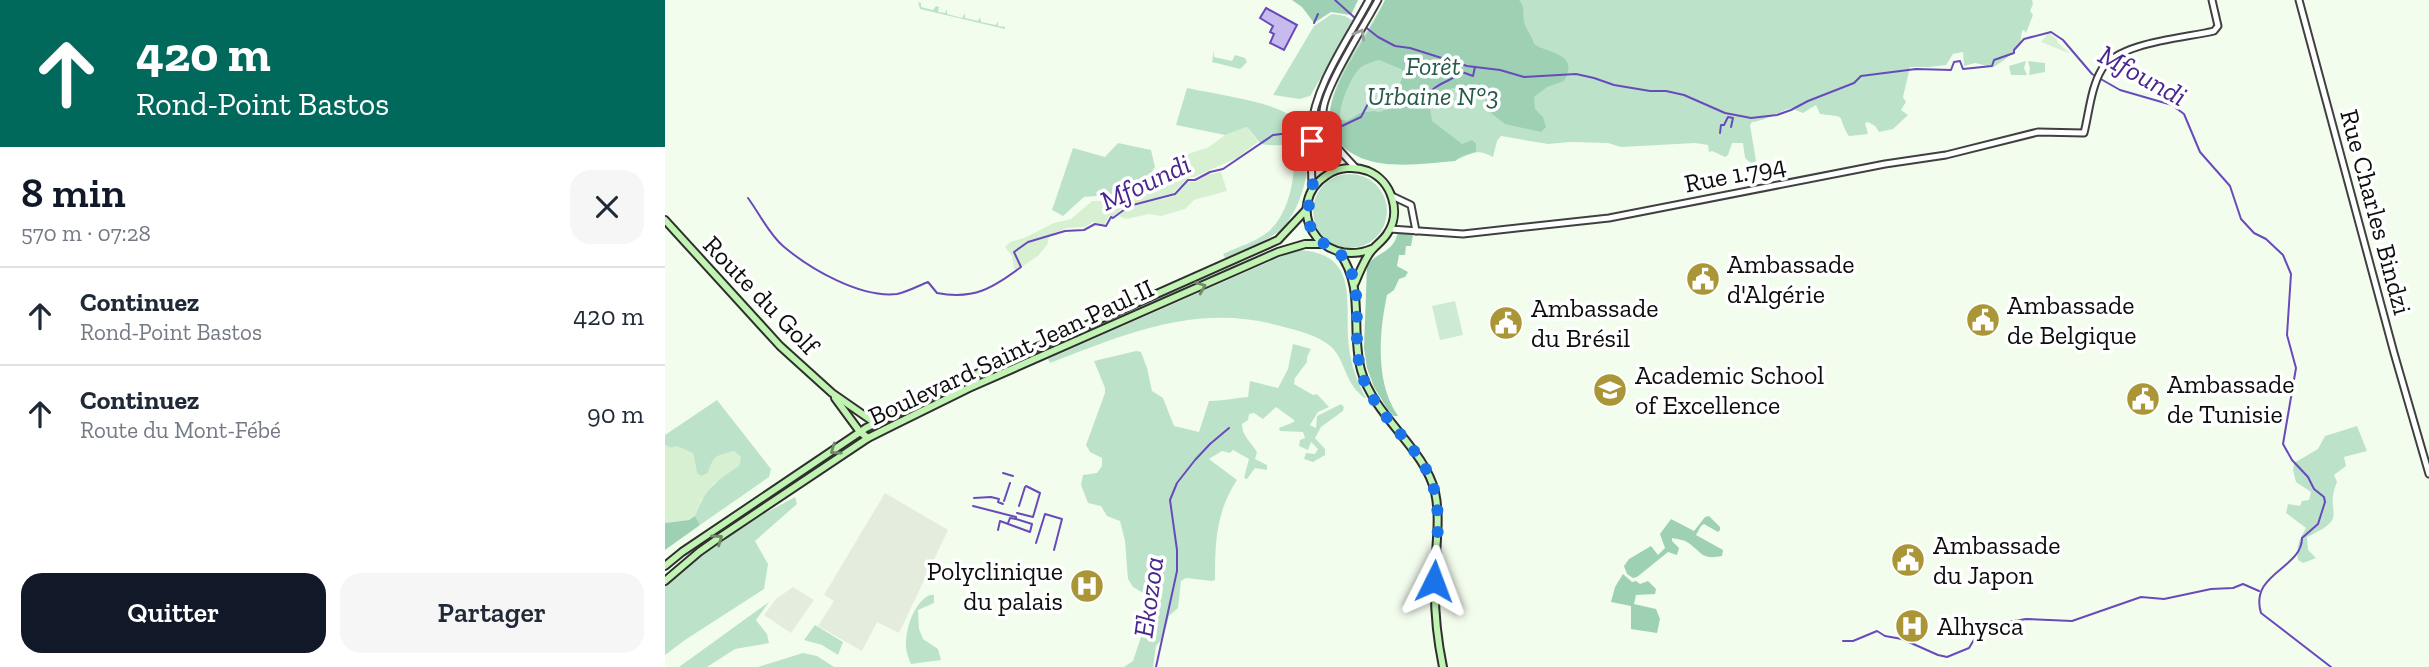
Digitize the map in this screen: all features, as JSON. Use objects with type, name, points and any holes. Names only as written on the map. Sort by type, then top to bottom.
[{"type":"main road","points":[[1355,283],[1374,248],[1391,229],[1394,207],[1388,188],[1374,174],[1356,168],[1335,170],[1318,182],[1312,190],[1307,209],[1311,230],[1323,244],[1339,253],[1350,268],[1355,283],[1358,352],[1365,383],[1378,407],[1430,477],[1435,493],[1437,525],[1434,581],[1443,667]]},
{"type":"main road","name":"Boulevard Saint Jean Paul II","points":[[665,566],[860,432],[965,379],[1278,240],[1307,209]]},
{"type":"main road","name":"Route du Golf","points":[[665,220],[780,346],[832,393],[885,430]]},
{"type":"main road","name":"Boulevard Saint Jean Paul II","points":[[665,581],[699,552],[868,438],[969,388],[1278,252],[1305,243],[1323,244]]},
{"type":"main road","points":[[1339,253],[1363,253],[1374,248]]},
{"type":"main road","name":"Route du Golf","points":[[832,393],[860,432],[868,438]]},
{"type":"street","points":[[1312,190],[1311,129],[1315,109],[1328,76],[1369,0]]},
{"type":"street","points":[[1356,168],[1329,136],[1323,111],[1329,90],[1378,0]]},
{"type":"street","name":"Rue 1.794","points":[[1391,229],[1463,234],[1608,218],[1885,164],[1945,155],[2038,132],[2084,133],[2101,71],[2112,59],[2127,51],[2217,29],[2212,0]]},
{"type":"street","name":"Rue Charles Bindzi","points":[[2298,0],[2393,353],[2429,474]]},
{"type":"street","points":[[1392,196],[1411,205],[1416,231]]},
{"type":"green space","points":[[1292,0],[1358,0],[1351,15],[1331,12],[1314,23],[1302,7]]},
{"type":"green space","name":"Forêt Urbaine N°3","points":[[1385,0],[2032,0],[2030,11],[2033,15],[2026,33],[2022,31],[2020,45],[1993,67],[1975,63],[1964,66],[1963,52],[1953,54],[1946,65],[1910,67],[1903,97],[1906,102],[1901,110],[1908,115],[1893,129],[1879,132],[1868,122],[1865,123],[1868,134],[1849,136],[1841,118],[1820,114],[1816,105],[1803,113],[1795,110],[1796,107],[1752,122],[1750,125],[1756,161],[1752,164],[1745,158],[1743,143],[1732,143],[1725,157],[1709,152],[1708,145],[1695,143],[1621,147],[1608,143],[1548,144],[1501,136],[1493,157],[1475,152],[1456,160],[1408,163],[1365,158],[1347,150],[1335,138],[1330,119],[1338,82]]},
{"type":"green space","points":[[1385,0],[1519,0],[1525,25],[1534,44],[1561,56],[1568,65],[1564,81],[1547,87],[1534,97],[1535,109],[1543,117],[1546,127],[1541,132],[1505,124],[1487,110],[1485,95],[1453,88],[1432,97],[1432,121],[1462,144],[1472,140],[1476,144],[1476,152],[1455,161],[1405,165],[1370,161],[1355,155],[1342,145],[1333,131],[1331,105],[1347,67]],"holes":[[[1379,60],[1401,69],[1404,73],[1399,86],[1405,97],[1402,105],[1379,112],[1360,113],[1347,121],[1341,120],[1345,94],[1355,73],[1361,67]]]},
{"type":"green space","points":[[918,2],[921,7],[933,10],[936,6],[939,7],[938,12],[945,13],[947,9],[947,14],[962,18],[965,13],[965,18],[978,21],[980,17],[981,22],[996,25],[998,21],[998,26],[1005,29],[920,9]]},
{"type":"green space","points":[[1332,14],[1345,16],[1355,22],[1310,96],[1300,99],[1273,95],[1314,26]]},
{"type":"green space","points":[[2048,33],[2057,39],[2071,54],[2041,42]]},
{"type":"green space","points":[[1214,50],[1214,57],[1232,61],[1235,55],[1245,58],[1247,62],[1240,69],[1212,62]]},
{"type":"green space","points":[[2026,61],[2024,68],[2027,75],[2011,75],[2009,66]]},
{"type":"green space","points":[[2028,61],[2045,63],[2045,72],[2029,75]]},
{"type":"green space","points":[[1187,88],[1256,102],[1282,111],[1291,116],[1300,127],[1306,141],[1306,175],[1296,208],[1288,222],[1265,240],[1225,258],[1223,254],[1268,232],[1281,216],[1292,185],[1293,155],[1282,145],[1260,143],[1247,127],[1225,135],[1176,125]]},
{"type":"green space","points":[[1247,127],[1258,142],[1237,158],[1189,177],[1172,194],[1123,207],[1114,216],[1109,216],[1104,225],[1093,222],[1085,227],[1067,228],[1054,233],[1038,256],[1014,269],[1012,256],[1005,247],[1010,242],[1054,223],[1071,219],[1092,201],[1120,201],[1139,185],[1174,170],[1173,167],[1177,165],[1175,161],[1179,157],[1209,147],[1225,135]]},
{"type":"green space","points":[[1118,143],[1151,150],[1155,167],[1149,176],[1126,190],[1109,195],[1084,197],[1063,216],[1052,210],[1073,148],[1105,157]]},
{"type":"green space","points":[[1221,172],[1227,191],[1194,200],[1185,209],[1161,216],[1149,214],[1126,219],[1119,216],[1125,208],[1174,196],[1187,182],[1196,182],[1207,175]]},
{"type":"green space","points":[[1350,174],[1364,177],[1376,185],[1384,197],[1387,211],[1384,225],[1376,237],[1364,245],[1350,248],[1336,245],[1324,237],[1316,225],[1313,211],[1316,197],[1324,185],[1336,177]]},
{"type":"green space","points":[[1398,232],[1413,235],[1411,246],[1406,246],[1405,255],[1399,255],[1397,266],[1408,272],[1387,295],[1382,325],[1382,373],[1385,389],[1398,416],[1394,416],[1374,387],[1364,348],[1367,266],[1389,248]]},
{"type":"green space","points":[[1296,250],[1317,253],[1331,260],[1340,269],[1347,297],[1351,360],[1366,398],[1354,388],[1337,354],[1324,342],[1301,332],[1252,320],[1193,319],[1164,324],[1050,363],[1048,359]]},
{"type":"green space","points":[[1242,262],[1243,264],[894,418],[956,386]]},
{"type":"green space","points":[[1455,301],[1463,335],[1440,340],[1432,306]]},
{"type":"green space","points":[[1293,344],[1311,349],[1294,384],[1313,395],[1317,394],[1329,407],[1318,412],[1310,425],[1316,428],[1317,416],[1341,404],[1344,407],[1343,411],[1321,427],[1315,438],[1325,449],[1325,455],[1313,462],[1304,459],[1306,453],[1315,454],[1318,449],[1311,442],[1308,450],[1299,446],[1300,440],[1305,438],[1303,432],[1280,431],[1279,428],[1294,420],[1276,407],[1263,419],[1254,413],[1249,414],[1248,420],[1242,424],[1243,432],[1257,452],[1255,459],[1267,465],[1267,470],[1255,468],[1247,479],[1244,478],[1249,459],[1233,450],[1230,453],[1222,451],[1209,459],[1237,480],[1225,504],[1218,528],[1215,580],[1186,578],[1181,581],[1178,608],[1169,616],[1163,638],[1156,646],[1153,667],[1124,667],[1133,661],[1150,610],[1143,593],[1133,587],[1128,579],[1125,541],[1120,521],[1107,516],[1101,506],[1088,503],[1081,485],[1083,475],[1097,473],[1102,466],[1102,458],[1090,452],[1086,445],[1105,393],[1094,361],[1141,352],[1152,391],[1163,398],[1174,426],[1199,432],[1209,401],[1248,397],[1250,381],[1278,388],[1288,369]]},
{"type":"green space","points":[[717,400],[771,469],[769,477],[700,525],[695,516],[707,492],[739,466],[741,457],[734,451],[719,455],[712,462],[708,473],[701,476],[697,473],[693,453],[665,445],[665,435]]},
{"type":"green space","points":[[2357,426],[2367,451],[2344,457],[2346,466],[2334,475],[2337,482],[2333,519],[2321,530],[2307,537],[2308,550],[2316,558],[2303,563],[2298,560],[2297,551],[2306,528],[2286,513],[2288,504],[2300,506],[2302,501],[2309,500],[2311,492],[2296,482],[2294,463],[2318,449],[2325,436]]},
{"type":"green space","points":[[665,445],[693,453],[697,473],[708,473],[712,460],[720,453],[734,451],[741,457],[739,466],[712,485],[701,500],[695,516],[689,520],[665,523]]},
{"type":"green space","points":[[795,497],[797,504],[755,541],[768,564],[764,589],[665,655],[665,586],[710,547]]},
{"type":"green space","points":[[695,516],[700,525],[665,550],[665,523],[689,520]]},
{"type":"green space","points":[[1709,516],[1720,530],[1718,532],[1704,524],[1696,535],[1723,550],[1722,556],[1706,556],[1686,542],[1672,538],[1679,548],[1677,555],[1668,552],[1637,577],[1633,578],[1627,574],[1624,566],[1629,559],[1651,546],[1658,555],[1665,548],[1660,534],[1671,519],[1694,531],[1705,517]]},
{"type":"green space","points":[[1623,574],[1632,582],[1640,584],[1648,581],[1656,589],[1655,594],[1636,595],[1634,604],[1656,609],[1660,619],[1657,633],[1631,629],[1631,606],[1611,602],[1615,587]]},
{"type":"green space","points":[[934,595],[934,603],[918,610],[919,629],[923,639],[938,649],[941,660],[911,664],[906,647],[909,624],[919,604]]},
{"type":"green space","points":[[769,602],[756,620],[767,634],[769,643],[735,649],[707,667],[679,667]]},
{"type":"green space","points":[[815,625],[843,642],[838,655],[822,645],[804,640]]},
{"type":"green space","points":[[803,653],[817,656],[834,667],[758,667]]},
{"type":"shaded area","points":[[1266,8],[1297,25],[1284,50],[1270,43],[1274,34],[1270,32],[1273,26],[1260,18]]},
{"type":"shaded area","points":[[885,493],[948,530],[899,633],[877,622],[862,651],[818,626],[834,601],[824,595]]},
{"type":"shaded area","points":[[793,587],[814,600],[791,633],[764,615],[776,599]]},
{"type":"waterway","points":[[1335,0],[1355,18]]},
{"type":"waterway","points":[[1355,18],[1365,0]]},
{"type":"waterway","points":[[1314,23],[1318,14]]},
{"type":"waterway","name":"Mfoundi","points":[[1359,22],[1395,46],[1467,66],[1500,70],[1524,77],[1576,74],[1614,85],[1684,95],[1725,113],[1751,118],[1777,115],[1791,110],[1854,83],[1861,76],[1916,69],[1951,70],[1954,62],[1960,61],[1963,69],[1992,66],[1994,60],[2014,53],[2024,39],[2051,32],[2063,40],[2092,74],[2120,90],[2172,105],[2184,114],[2200,152],[2230,186],[2241,219],[2254,233],[2266,239],[2283,255],[2291,274],[2287,335],[2296,368],[2283,444],[2314,489],[2324,497],[2325,502],[2318,524],[2302,538],[2294,557],[2262,589],[2259,600],[2261,613],[2331,667]]},
{"type":"waterway","points":[[1342,126],[1361,117],[1369,102],[1386,99],[1415,103],[1424,100],[1437,86],[1462,72],[1473,76],[1475,67]]},
{"type":"waterway","points":[[1720,133],[1721,125],[1724,125],[1728,117],[1733,118],[1731,127]]},
{"type":"waterway","name":"Mfoundi","points":[[748,198],[783,246],[807,264],[836,280],[852,287],[883,294],[901,293],[928,282],[937,293],[962,295],[982,291],[1021,267],[1014,252],[1028,242],[1065,231],[1084,230],[1095,224],[1106,226],[1111,217],[1129,206],[1175,194],[1188,180],[1223,169],[1273,135],[1290,133]]},
{"type":"waterway","name":"Ekozoa","points":[[1156,667],[1177,571],[1170,500],[1177,483],[1195,460],[1229,428]]},
{"type":"waterway","points":[[1003,473],[1013,476]]},
{"type":"waterway","points":[[1004,501],[1010,483]]},
{"type":"waterway","points":[[1017,513],[1033,517],[1040,493],[1026,486]]},
{"type":"waterway","points":[[1019,506],[1025,487]]},
{"type":"waterway","points":[[974,498],[991,497],[999,499],[998,502],[1003,504]]},
{"type":"waterway","points":[[973,506],[1032,524],[1030,532],[1000,521],[998,530]]},
{"type":"waterway","points":[[1036,543],[1045,514],[1062,519],[1054,550]]},
{"type":"waterway","points":[[1008,523],[1010,518],[1016,519]]},
{"type":"waterway","points":[[1843,641],[1853,641],[1877,631],[1947,657],[1969,648],[1980,630],[1990,625],[2026,619],[2072,621],[2141,597],[2164,599],[2243,584],[2259,591]]},
{"type":"place","name":"Ambassade d'Algérie","points":[[1703,279]]},
{"type":"place","name":"Ambassade de Belgique","points":[[1983,320]]},
{"type":"place","name":"Ambassade du Brésil","points":[[1506,323]]},
{"type":"place","name":"Academic School of Excellence","points":[[1610,390]]},
{"type":"place","name":"Ambassade de Tunisie","points":[[2143,399]]},
{"type":"place","name":"Ambassade du Japon","points":[[1908,560]]},
{"type":"place","name":"Polyclinique du palais","points":[[1087,586]]},
{"type":"place","name":"Alhysca","points":[[1912,626]]},
{"type":"route","points":[[1312,141],[1312,190],[1308,200],[1308,220],[1317,239],[1339,253],[1350,268],[1355,283],[1358,352],[1365,383],[1378,407],[1430,477],[1437,508],[1434,581]]}]
